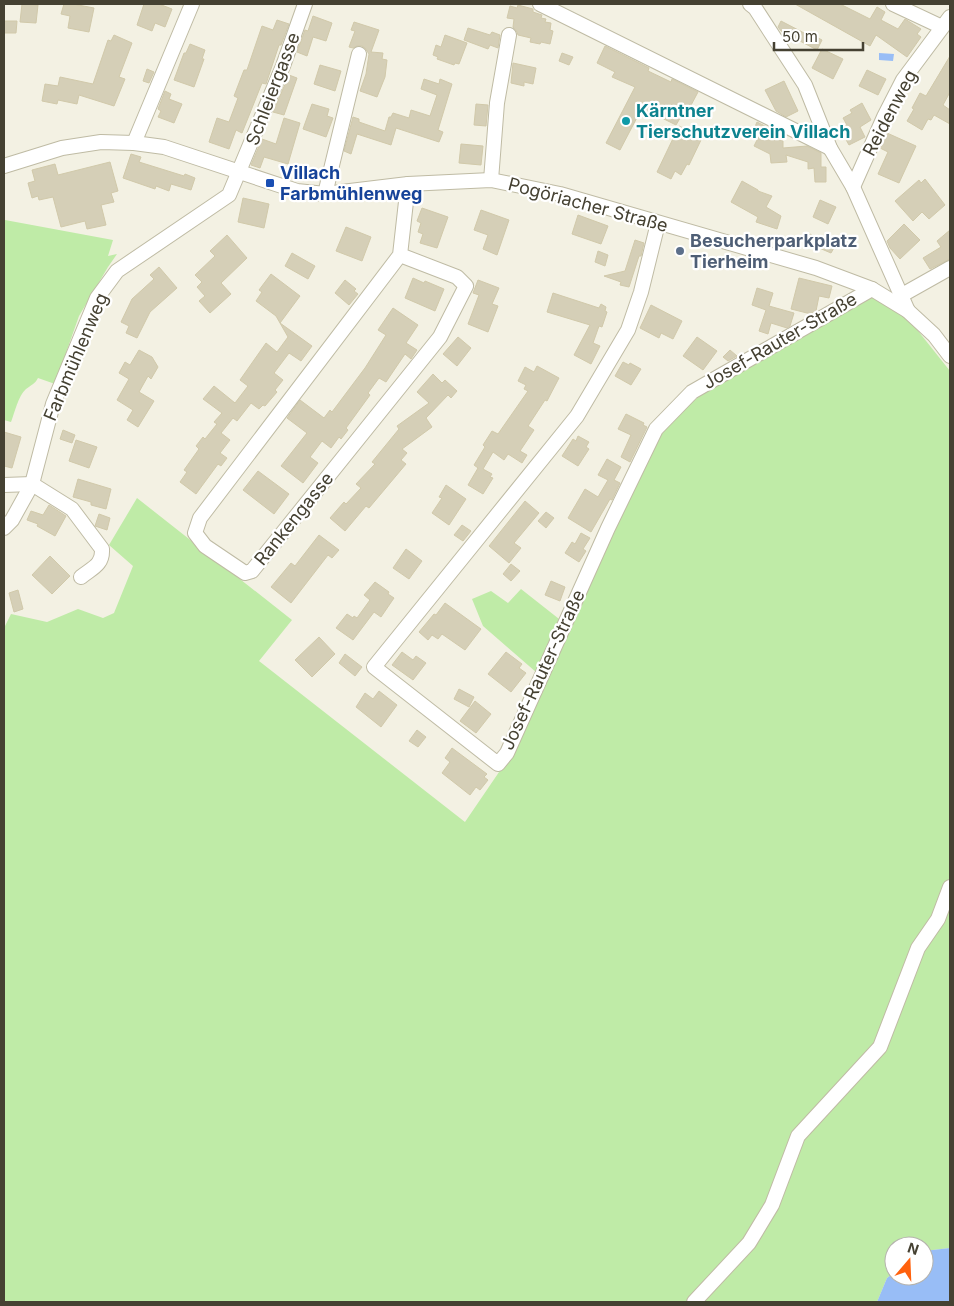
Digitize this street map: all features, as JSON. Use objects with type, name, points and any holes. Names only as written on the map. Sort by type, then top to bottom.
[{"type":"street","points":[[134,143],[192,4]]},
{"type":"street","name":"Schleiergasse","points":[[239,173],[284,66],[305,4]]},
{"type":"street","points":[[540,4],[830,148]]},
{"type":"street","points":[[893,4],[946,22]]},
{"type":"street","points":[[754,5],[805,86],[830,148],[852,187],[908,311]]},
{"type":"street","name":"Reidenweg","points":[[852,187],[903,80],[946,22]]},
{"type":"street","name":"Pogöriacher Straße","points":[[491,180],[497,103],[509,35]]},
{"type":"street","points":[[325,194],[359,54]]},
{"type":"street","name":"Pogöriacher Straße","points":[[4,166],[62,148],[101,142],[134,143],[164,147],[297,191],[325,194],[408,184],[491,180],[560,194],[816,268],[872,289],[908,311],[934,335],[950,356]]},
{"type":"street","name":"Farbmühlenweg","points":[[4,528],[12,520],[32,484],[53,404],[97,298],[117,271],[229,195],[239,173]]},
{"type":"street","points":[[400,255],[408,184]]},
{"type":"street","name":"Josef-Rauter-Straße","points":[[658,223],[641,292],[628,330],[577,416],[374,667],[498,764],[507,753],[608,528],[656,429],[692,392],[872,289]]},
{"type":"street","name":"Rankengasse","points":[[400,255],[457,277],[466,286],[440,337],[252,571],[245,573],[206,546],[195,533],[200,518],[400,255]]},
{"type":"street","points":[[902,295],[950,268]]},
{"type":"street","points":[[4,485],[32,484],[72,509],[102,549],[101,562],[81,577]]},
{"type":"street","points":[[694,1302],[749,1243],[772,1205],[798,1136],[880,1047],[918,948],[938,919],[950,887]]},
{"type":"green space","points":[[5,220],[113,240],[108,256],[117,254],[79,316],[55,384],[38,378],[21,396],[11,422],[4,420]]},
{"type":"green space","points":[[873,296],[899,307],[950,371],[950,1248],[934,1250],[934,1236],[884,1236],[884,1285],[877,1302],[4,1302],[4,628],[11,614],[47,622],[78,609],[103,618],[114,613],[133,566],[109,545],[137,498],[292,620],[259,661],[465,822],[512,753],[544,679],[483,626],[472,599],[491,591],[508,603],[521,589],[568,626],[658,430],[701,395]]},
{"type":"water","points":[[879,53],[894,54],[893,61],[879,60]]},
{"type":"water","points":[[950,1248],[950,1302],[877,1302],[884,1285],[934,1286],[934,1250]]},
{"type":"building","points":[[22,4],[38,5],[36,23],[20,22]]},
{"type":"building","points":[[64,4],[94,8],[89,32],[68,28],[70,16],[61,14]]},
{"type":"building","points":[[144,4],[159,4],[172,9],[165,27],[155,23],[152,31],[137,25]]},
{"type":"building","points":[[795,4],[840,4],[870,19],[877,7],[885,12],[881,20],[898,29],[905,19],[921,29],[917,34],[921,37],[907,57],[876,35],[870,46]]},
{"type":"building","points":[[518,5],[533,9],[533,12],[542,15],[541,18],[546,19],[545,22],[551,23],[550,30],[553,31],[550,44],[530,42],[531,38],[518,35],[513,27],[514,19],[507,18],[510,6],[517,8]]},
{"type":"building","points":[[313,16],[332,23],[326,41],[313,37],[307,56],[297,52],[305,30],[308,31]]},
{"type":"building","points":[[277,20],[289,24],[281,45],[279,45],[266,84],[262,83],[242,133],[236,130],[229,149],[209,142],[217,118],[229,122],[238,98],[234,96],[244,70],[247,70],[262,26],[273,30]]},
{"type":"building","points":[[4,21],[17,21],[16,33],[4,33]]},
{"type":"building","points":[[781,21],[822,40],[817,50],[781,31],[778,27]]},
{"type":"building","points":[[354,22],[379,30],[371,52],[383,53],[382,59],[387,60],[385,77],[377,97],[360,91],[366,74],[369,54],[362,46],[349,47],[355,31],[351,30]]},
{"type":"building","points":[[468,28],[490,35],[492,32],[500,35],[498,48],[490,45],[488,49],[464,40]]},
{"type":"building","points":[[114,35],[132,43],[119,77],[125,79],[114,106],[79,95],[77,104],[58,100],[57,104],[42,101],[45,84],[58,86],[60,77],[93,84],[108,40],[111,41]]},
{"type":"building","points":[[445,35],[467,43],[459,64],[455,63],[454,65],[437,59],[438,57],[433,55],[436,45],[441,47]]},
{"type":"building","points":[[190,44],[205,50],[202,59],[204,59],[194,87],[174,80],[184,53],[186,53]]},
{"type":"building","points":[[605,46],[649,68],[648,71],[671,82],[672,79],[698,92],[689,109],[686,108],[676,125],[642,108],[620,150],[606,143],[635,87],[612,77],[615,72],[597,63]]},
{"type":"building","points":[[822,49],[843,59],[833,79],[812,68]]},
{"type":"building","points":[[562,53],[573,57],[569,65],[559,61]]},
{"type":"building","points":[[950,56],[950,92],[943,105],[950,110],[950,124],[934,115],[931,120],[928,119],[922,130],[907,121],[920,93],[926,96]]},
{"type":"building","points":[[513,63],[536,68],[533,84],[524,82],[524,86],[511,83]]},
{"type":"building","points":[[320,65],[341,71],[335,91],[314,84]]},
{"type":"building","points":[[147,69],[154,72],[149,83],[143,81]]},
{"type":"building","points":[[867,70],[886,79],[878,95],[859,86]]},
{"type":"building","points":[[289,75],[297,78],[284,115],[273,112]]},
{"type":"building","points":[[424,79],[439,84],[440,79],[452,84],[438,130],[443,132],[439,142],[396,128],[391,145],[357,134],[351,154],[344,151],[353,117],[359,119],[359,122],[385,131],[389,117],[393,113],[409,118],[411,110],[430,116],[437,95],[421,89]]},
{"type":"building","points":[[784,81],[798,111],[786,117],[776,111],[765,90]]},
{"type":"building","points":[[165,91],[171,94],[169,99],[182,104],[174,123],[158,117],[161,111],[158,109]]},
{"type":"building","points":[[862,103],[871,120],[860,127],[865,137],[849,145],[840,129],[847,125],[843,118],[852,113],[850,110]]},
{"type":"building","points":[[312,104],[329,109],[327,116],[333,118],[326,137],[303,129]]},
{"type":"building","points":[[476,104],[488,105],[486,126],[474,125]]},
{"type":"building","points":[[284,118],[300,123],[288,164],[264,157],[260,168],[251,165],[262,139],[276,144]]},
{"type":"building","points":[[757,122],[771,129],[769,134],[783,141],[783,148],[807,146],[821,153],[821,167],[826,167],[826,182],[815,182],[814,168],[808,169],[808,162],[786,155],[787,162],[771,163],[770,154],[754,146],[761,132],[754,129]]},
{"type":"building","points":[[679,126],[697,135],[696,137],[701,140],[689,165],[687,164],[681,175],[675,171],[671,179],[657,172]]},
{"type":"building","points":[[887,133],[916,146],[899,183],[878,174],[888,152],[880,148]]},
{"type":"building","points":[[461,144],[483,146],[481,165],[459,163]]},
{"type":"building","points":[[131,154],[141,157],[139,162],[195,178],[191,190],[171,184],[169,191],[156,186],[155,189],[123,178]]},
{"type":"building","points":[[110,162],[118,191],[111,193],[114,202],[101,205],[106,225],[87,229],[85,221],[61,227],[53,197],[39,200],[38,196],[32,198],[28,183],[35,181],[32,170],[55,164],[58,175]]},
{"type":"building","points":[[925,179],[945,205],[929,219],[922,212],[913,221],[895,201],[919,180],[921,183]]},
{"type":"building","points":[[742,181],[758,191],[772,196],[766,207],[781,216],[777,229],[756,222],[758,217],[731,202]]},
{"type":"building","points":[[243,198],[269,204],[264,228],[238,222]]},
{"type":"building","points":[[820,200],[836,207],[828,224],[813,217]]},
{"type":"building","points":[[422,208],[448,217],[437,248],[420,243],[423,234],[418,232],[421,223],[417,221]]},
{"type":"building","points":[[481,210],[509,220],[497,255],[483,249],[488,235],[474,230]]},
{"type":"building","points":[[578,215],[608,226],[601,244],[572,234]]},
{"type":"building","points":[[904,224],[920,240],[900,259],[890,248],[887,241]]},
{"type":"building","points":[[346,227],[371,237],[362,261],[336,251]]},
{"type":"building","points":[[950,230],[950,259],[930,269],[923,258],[941,247],[937,241]]},
{"type":"building","points":[[810,234],[834,248],[831,253],[805,242]]},
{"type":"building","points":[[227,235],[247,258],[221,283],[231,294],[210,313],[199,301],[205,296],[197,287],[202,282],[195,275],[215,256],[210,251]]},
{"type":"building","points":[[635,240],[644,243],[629,287],[620,285],[621,282],[604,276],[625,271]]},
{"type":"building","points":[[598,251],[608,255],[605,266],[595,262]]},
{"type":"building","points":[[292,253],[315,266],[308,279],[285,266]]},
{"type":"building","points":[[159,267],[177,288],[150,312],[137,338],[126,333],[129,326],[121,322],[132,299],[154,279],[150,275]]},
{"type":"building","points":[[271,274],[300,296],[280,323],[276,316],[256,301],[262,292],[259,290]]},
{"type":"building","points":[[413,278],[444,289],[435,311],[405,298]]},
{"type":"building","points":[[799,278],[832,286],[829,298],[819,296],[816,311],[811,314],[791,309]]},
{"type":"building","points":[[345,280],[356,289],[354,291],[358,294],[349,305],[335,293]]},
{"type":"building","points":[[478,280],[499,288],[492,304],[498,306],[488,332],[468,324],[479,295],[473,293]]},
{"type":"building","points":[[757,288],[773,293],[769,306],[794,313],[790,326],[787,328],[771,323],[768,334],[759,331],[766,310],[752,305]]},
{"type":"building","points":[[553,293],[599,308],[601,304],[606,307],[605,311],[607,312],[602,327],[599,326],[593,343],[600,346],[591,364],[574,355],[590,325],[547,312]]},
{"type":"building","points":[[651,305],[682,321],[673,339],[661,333],[659,338],[640,328]]},
{"type":"building","points":[[393,308],[418,325],[406,343],[417,350],[411,359],[405,354],[386,382],[379,378],[368,393],[370,395],[346,428],[348,430],[341,439],[339,437],[331,448],[322,441],[310,457],[318,463],[303,483],[281,466],[307,433],[287,418],[300,400],[324,418],[330,410],[332,412],[365,368],[386,335],[378,330]]},
{"type":"building","points":[[280,323],[312,346],[301,361],[289,353],[274,373],[283,380],[275,390],[277,392],[265,406],[263,405],[259,409],[251,403],[237,421],[233,418],[221,433],[230,440],[220,453],[227,458],[221,466],[218,464],[196,494],[180,482],[187,472],[184,470],[199,449],[196,446],[203,437],[205,439],[217,424],[214,422],[222,413],[203,399],[214,386],[235,403],[248,386],[240,380],[266,343],[277,352],[288,337]]},
{"type":"building","points":[[458,337],[471,348],[457,366],[443,354]]},
{"type":"building","points":[[697,337],[717,351],[703,370],[683,356]]},
{"type":"building","points":[[139,350],[152,357],[158,367],[151,379],[148,376],[139,392],[154,401],[138,427],[127,420],[133,410],[117,400],[129,379],[119,373],[125,362],[130,365]]},
{"type":"building","points":[[730,350],[737,356],[728,361],[723,357]]},
{"type":"building","points":[[623,362],[629,365],[630,363],[641,369],[631,385],[615,376]]},
{"type":"building","points":[[537,366],[559,378],[547,401],[545,400],[528,426],[534,430],[520,451],[527,455],[522,463],[508,454],[504,460],[493,452],[483,469],[492,474],[490,477],[493,478],[483,494],[468,485],[478,468],[474,465],[492,431],[498,434],[528,391],[524,389],[526,385],[518,381],[525,367],[534,372]]},
{"type":"building","points":[[433,374],[442,383],[445,380],[457,391],[451,398],[448,395],[426,418],[432,427],[402,449],[407,453],[401,460],[406,464],[369,508],[366,506],[345,531],[330,518],[344,502],[346,504],[361,488],[356,484],[375,464],[372,462],[399,429],[397,426],[429,403],[417,392]]},
{"type":"building","points":[[626,414],[644,423],[643,425],[647,427],[630,462],[621,457],[631,435],[618,429]]},
{"type":"building","points":[[63,430],[75,435],[72,443],[60,439]]},
{"type":"building","points":[[4,432],[21,437],[12,468],[4,466]]},
{"type":"building","points":[[578,436],[589,442],[586,447],[589,449],[578,466],[562,456],[573,439],[576,441]]},
{"type":"building","points":[[76,440],[97,447],[89,468],[69,461]]},
{"type":"building","points":[[607,459],[621,467],[614,480],[620,483],[612,500],[610,499],[591,532],[568,518],[585,489],[598,497],[608,480],[598,475]]},
{"type":"building","points":[[258,471],[289,494],[274,514],[243,490]]},
{"type":"building","points":[[78,479],[111,489],[106,509],[73,497]]},
{"type":"building","points":[[446,485],[466,499],[449,525],[432,513],[442,498],[439,497]]},
{"type":"building","points":[[525,501],[539,513],[514,543],[521,548],[509,563],[489,546]]},
{"type":"building","points":[[49,505],[66,516],[55,536],[37,526],[38,524],[27,520],[31,511],[43,515]]},
{"type":"building","points":[[546,512],[554,518],[546,528],[538,521]]},
{"type":"building","points":[[99,514],[110,518],[107,530],[95,526]]},
{"type":"building","points":[[462,525],[471,531],[463,541],[454,535]]},
{"type":"building","points":[[581,533],[590,538],[583,549],[586,551],[579,562],[565,553],[572,542],[575,544]]},
{"type":"building","points":[[319,535],[339,550],[332,558],[328,555],[291,603],[271,587],[291,563],[295,566]]},
{"type":"building","points":[[406,549],[422,561],[409,579],[393,568]]},
{"type":"building","points":[[50,556],[70,576],[52,594],[32,575]]},
{"type":"building","points":[[511,564],[520,571],[511,581],[503,574]]},
{"type":"building","points":[[551,581],[565,587],[560,601],[545,595]]},
{"type":"building","points":[[375,582],[394,598],[381,617],[374,612],[353,640],[336,628],[347,614],[357,618],[370,600],[364,595]]},
{"type":"building","points":[[18,590],[23,609],[14,612],[9,593]]},
{"type":"building","points":[[445,603],[481,629],[465,650],[442,634],[438,639],[432,635],[428,640],[419,632]]},
{"type":"building","points":[[319,637],[335,654],[312,677],[295,660]]},
{"type":"building","points":[[402,652],[413,660],[416,656],[426,663],[413,680],[392,665]]},
{"type":"building","points":[[506,652],[522,664],[519,668],[526,673],[511,692],[488,674]]},
{"type":"building","points":[[345,654],[362,667],[355,676],[339,663]]},
{"type":"building","points":[[459,689],[474,697],[469,707],[454,699]]},
{"type":"building","points":[[379,691],[397,705],[381,727],[356,707],[365,693],[373,699]]},
{"type":"building","points":[[475,701],[491,714],[476,733],[460,721]]},
{"type":"building","points":[[417,730],[426,737],[418,747],[409,741]]},
{"type":"building","points":[[452,748],[487,774],[484,777],[488,780],[480,790],[476,787],[470,795],[442,773],[450,762],[445,758]]},
{"type":"place","name":"Kärntner Tierschutzverein Villach","points":[[626,121]]},
{"type":"place","name":"Villach Farbmühlenweg","points":[[270,183]]},
{"type":"place","name":"Besucherparkplatz Tierheim","points":[[680,251]]}]
